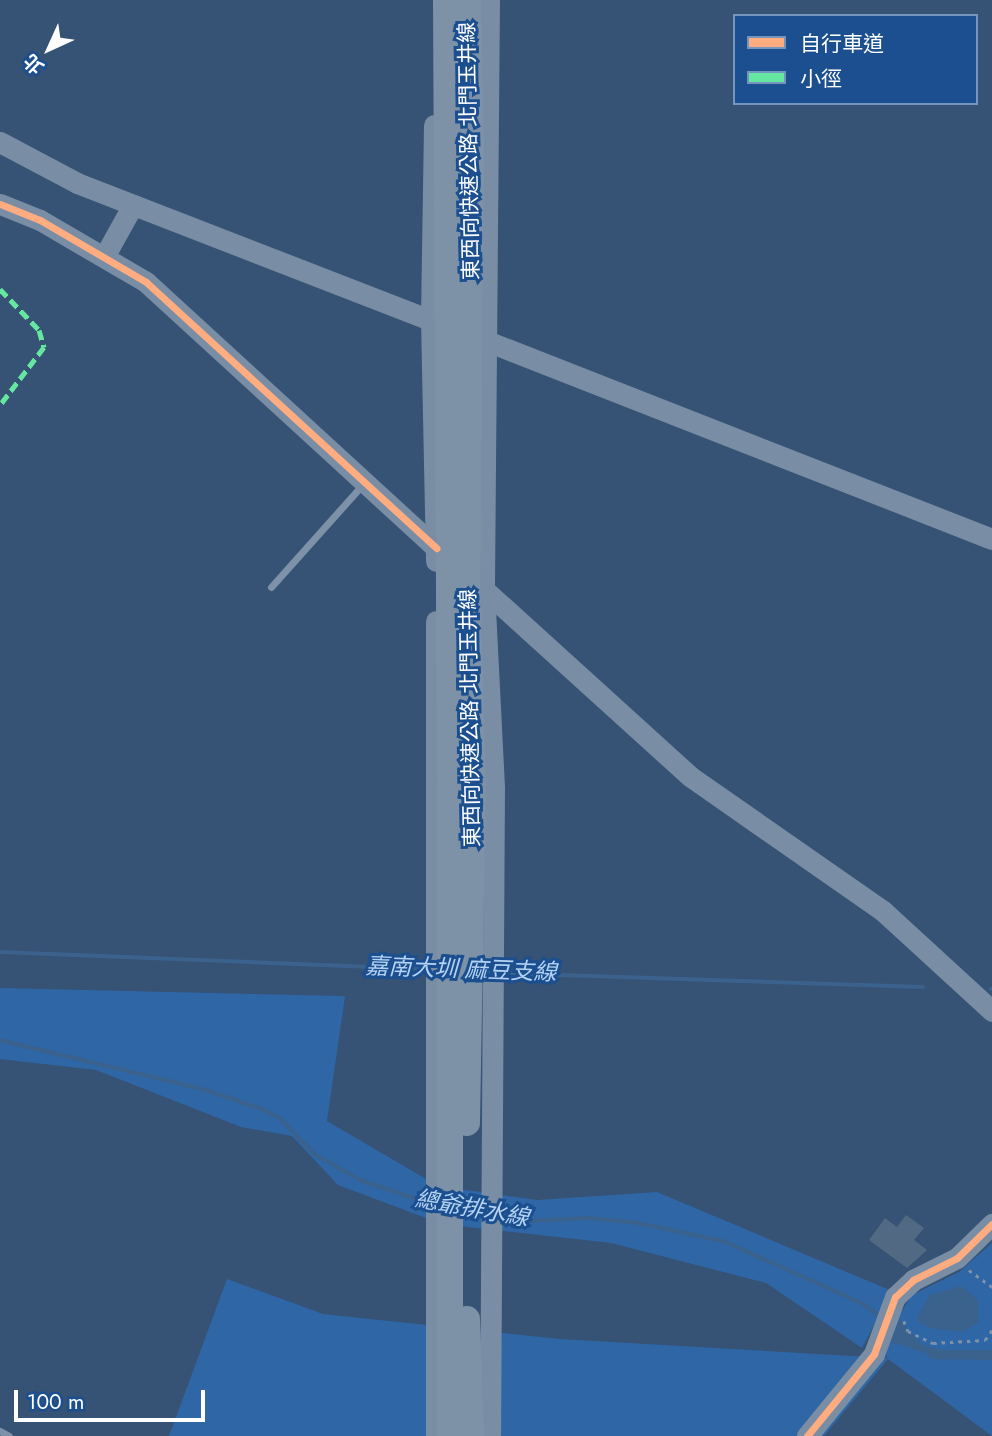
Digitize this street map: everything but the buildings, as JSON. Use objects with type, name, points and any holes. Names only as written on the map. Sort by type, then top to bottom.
[{"type":"highway","name":"東西向快速公路 北門玉井線","points":[[446,0],[450,1436]]},
{"type":"highway","name":"東西向快速公路 北門玉井線","points":[[468,0],[471,171],[467,596],[473,789],[450,1249],[471,1436]]},
{"type":"main road","points":[[436,0],[431,320],[437,782],[450,1249],[436,1436]]},
{"type":"main road","points":[[489,0],[484,589],[494,789],[490,1436]]},
{"type":"main road","points":[[0,142],[23,158],[133,205],[992,539]]},
{"type":"main road","points":[[0,204],[105,255],[146,282],[364,484],[691,777],[884,911],[992,1011]]},
{"type":"main road","points":[[105,255],[133,205]]},
{"type":"main road","points":[[964,986],[992,1018]]},
{"type":"main road","points":[[807,1436],[874,1354],[890,1307],[913,1280],[957,1258],[992,1224]]},
{"type":"lane","points":[[271,587],[364,484]]},
{"type":"lane","points":[[0,1431],[9,1436]]},
{"type":"path","points":[[957,1258],[992,1287]]},
{"type":"path","points":[[908,1331],[933,1343],[985,1340],[992,1330]]},
{"type":"shaded area","points":[[0,988],[345,996],[327,1121],[438,1186],[537,1200],[657,1192],[892,1291],[862,1348],[766,1283],[611,1243],[442,1224],[338,1185],[292,1136],[241,1127],[96,1070],[0,1059]]},
{"type":"shaded area","points":[[992,1243],[992,1436],[888,1359],[824,1436],[169,1436],[227,1279],[323,1314],[560,1339],[887,1358],[884,1340],[912,1295],[959,1272]]},
{"type":"shaded area","points":[[961,1286],[978,1300],[979,1322],[962,1332],[929,1328],[920,1323],[917,1318],[930,1295]]},
{"type":"shaded area","points":[[896,1316],[922,1345],[942,1350],[992,1350],[992,1360],[931,1359],[926,1353],[884,1340]]},
{"type":"waterway","name":"嘉南大圳 麻豆支線","points":[[0,952],[428,969]]},
{"type":"waterway","name":"嘉南大圳 麻豆支線","points":[[499,973],[923,987]]},
{"type":"waterway","name":"總爺排水線","points":[[0,1040],[206,1090],[262,1109],[281,1119],[316,1155],[363,1181],[429,1203]]},
{"type":"waterway","name":"總爺排水線","points":[[461,1209],[484,1213]]},
{"type":"waterway","name":"總爺排水線","points":[[499,1216],[528,1221],[589,1218],[639,1223],[726,1242],[864,1304],[880,1317]]},
{"type":"marked path","points":[[0,289],[39,330],[44,347],[0,405]]},
{"type":"cycle path","points":[[0,204],[40,220],[146,282],[436,548]]},
{"type":"cycle path","points":[[807,1436],[874,1354],[895,1297],[913,1280],[957,1258],[992,1224]]}]
